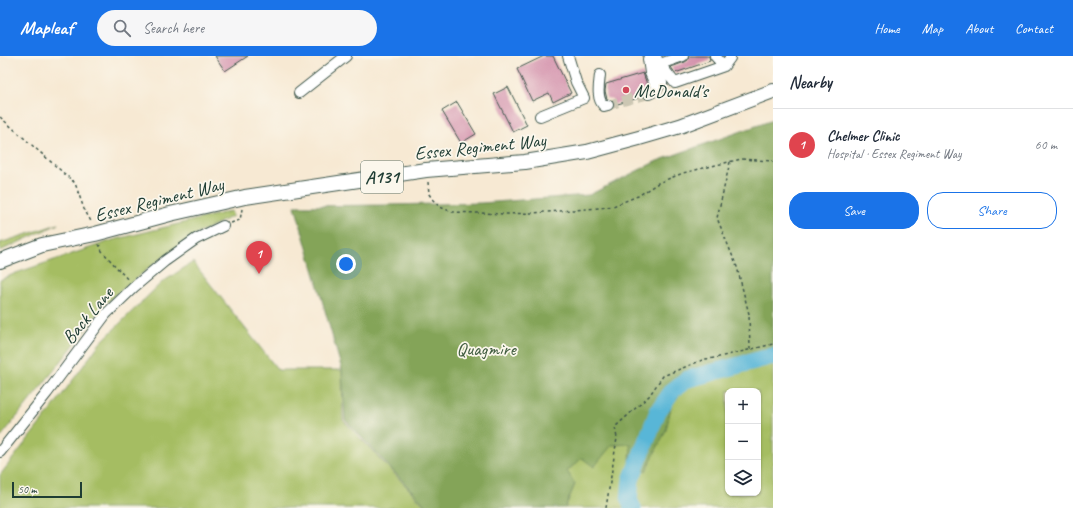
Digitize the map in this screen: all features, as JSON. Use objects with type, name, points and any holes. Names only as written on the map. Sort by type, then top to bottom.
[{"type":"highway","name":"Essex Regiment Way","points":[[0,261],[42,245],[95,234],[170,214],[245,197],[426,170],[524,162],[587,152],[680,126],[773,91]]},
{"type":"lane","points":[[299,93],[346,56]]},
{"type":"lane","points":[[540,116],[584,98],[576,82],[568,56]]},
{"type":"lane","points":[[653,59],[683,56]]},
{"type":"lane","points":[[715,56],[728,60]]},
{"type":"lane","points":[[653,59],[675,83],[728,60]]},
{"type":"lane","points":[[653,59],[662,83],[653,92]]},
{"type":"lane","points":[[600,75],[598,90],[602,104],[604,106],[608,105]]},
{"type":"lane","name":"Back Lane","points":[[0,452],[47,393],[106,314],[134,287],[165,261],[196,239],[223,226]]},
{"type":"path","points":[[0,117],[75,183],[84,209],[92,223],[102,251],[134,287]]},
{"type":"path","points":[[426,170],[429,194],[440,207],[452,212],[506,214],[613,206],[638,196],[658,183],[683,173],[742,159],[773,161]]},
{"type":"path","points":[[730,162],[717,218],[737,267],[749,314],[750,349]]},
{"type":"path","points":[[223,226],[240,220],[245,197]]},
{"type":"path","points":[[606,508],[617,438],[615,427],[649,396],[663,376],[706,359],[773,344]]},
{"type":"green space","name":"Quagmire","points":[[773,120],[773,359],[691,380],[671,406],[666,430],[646,471],[630,462],[631,444],[612,445],[594,467],[582,458],[567,471],[575,484],[565,508],[428,508],[345,420],[342,370],[295,206],[481,203],[589,195],[657,161]]},
{"type":"green space","points":[[231,211],[233,216],[197,234],[154,264],[106,303],[0,438],[0,280],[16,273],[113,240]]},
{"type":"green space","points":[[58,224],[0,251],[0,243]]},
{"type":"green space","points":[[193,262],[278,370],[342,370],[343,420],[427,508],[0,508],[0,475],[100,343],[161,283]]},
{"type":"green space","points":[[773,359],[773,508],[565,508],[575,484],[566,472],[582,458],[612,445],[632,444],[666,430],[671,406],[691,380]]},
{"type":"building","points":[[215,56],[248,56],[225,71]]},
{"type":"building","points":[[544,56],[553,56],[571,93],[553,102],[549,93],[532,101],[517,69]]},
{"type":"building","points":[[689,56],[709,56],[710,61],[675,73],[671,67],[685,62],[688,60]]},
{"type":"building","name":"McDonald's","points":[[643,73],[648,87],[643,91],[643,97],[614,105],[612,100],[607,99],[605,91],[606,84]]},
{"type":"building","points":[[508,87],[527,125],[513,132],[494,94]]},
{"type":"building","points":[[457,102],[476,134],[461,143],[442,111]]},
{"type":"waterway","points":[[633,508],[629,500],[631,480],[658,411],[673,390],[688,379],[773,356]]},
{"type":"tunnel","points":[[608,105],[649,94]]},
{"type":"place","name":"McDonald's","points":[[626,90]]},
{"type":"place","name":"Chelmer Clinic","points":[[259,274]]}]
